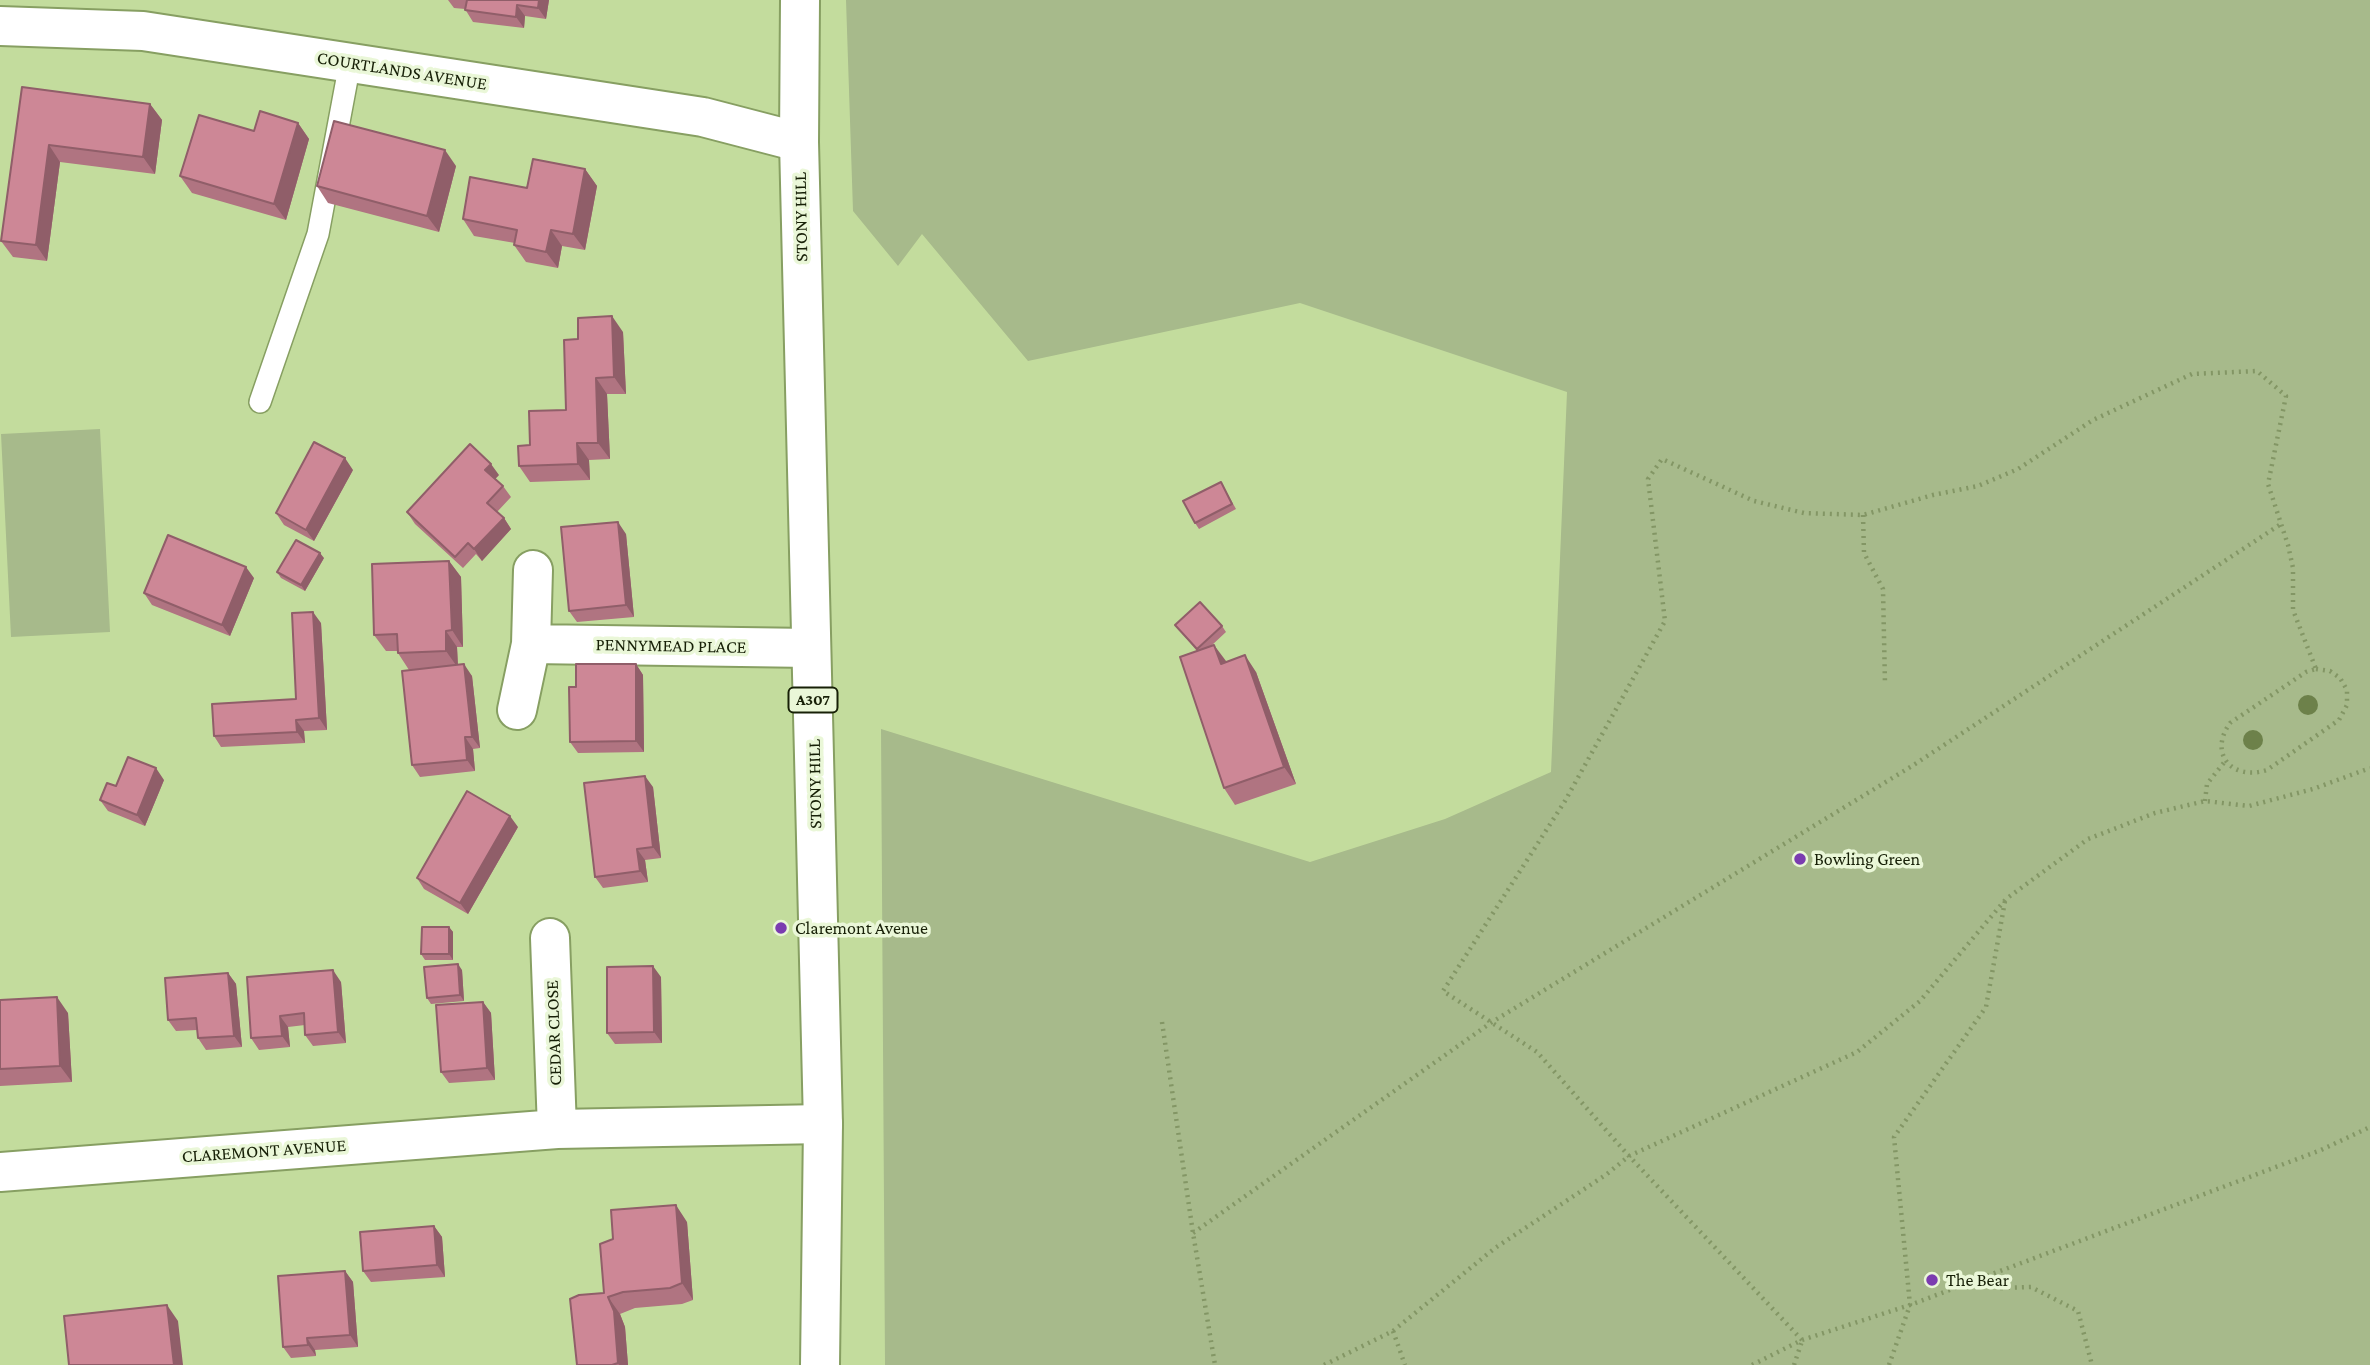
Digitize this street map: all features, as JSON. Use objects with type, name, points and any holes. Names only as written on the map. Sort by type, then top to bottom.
[{"type":"street","name":"STONY HILL","points":[[800,17],[799,142],[823,1124],[820,1365]]},
{"type":"street","name":"COURTLANDS AVENUE","points":[[0,26],[143,31],[702,117],[799,142]]},
{"type":"street","points":[[517,710],[531,644],[533,570]]},
{"type":"street","name":"PENNYMEAD PLACE","points":[[531,644],[811,648]]},
{"type":"street","name":"CEDAR CLOSE","points":[[550,938],[557,1129]]},
{"type":"street","name":"CLAREMONT AVENUE","points":[[0,1171],[557,1129],[823,1124]]},
{"type":"lane","points":[[260,402],[318,234],[350,63]]},
{"type":"path","points":[[1802,1340],[1629,1156],[1537,1052],[1443,991],[1565,801],[1665,621],[1648,479],[1662,459],[1754,501],[1804,513],[1863,515],[1988,482],[2018,469],[2093,420],[2192,374],[2257,371],[2286,396],[2268,484],[2293,568],[2293,610],[2316,669]]},
{"type":"path","points":[[1863,515],[1864,553],[1884,589],[1885,684]]},
{"type":"path","points":[[1192,1233],[1492,1022],[1912,766],[2281,524]]},
{"type":"path","points":[[2316,669],[2330,671],[2340,678],[2347,690],[2347,705],[2339,720],[2267,769],[2254,774],[2236,770],[2226,760],[2221,743],[2224,731],[2230,723],[2306,672],[2316,669]]},
{"type":"path","points":[[2205,802],[2207,784],[2226,760]]},
{"type":"path","points":[[1324,1365],[1393,1331],[1495,1248],[1607,1174],[1629,1156],[1857,1052],[1920,1001],[2006,899],[2088,839],[2155,813],[2205,802],[2249,806],[2313,789],[2370,768]]},
{"type":"path","points":[[1889,1365],[1910,1305],[1894,1137],[1986,1007],[2006,899]]},
{"type":"path","points":[[1161,1022],[1192,1233],[1215,1365]]},
{"type":"path","points":[[1752,1365],[1802,1340],[1910,1305],[2321,1150],[2370,1127]]},
{"type":"path","points":[[1982,1277],[2001,1288],[2031,1287],[2078,1311],[2092,1365]]},
{"type":"path","points":[[1393,1331],[1405,1365]]},
{"type":"path","points":[[1794,1365],[1802,1340]]},
{"type":"green space","points":[[846,0],[2370,0],[2370,1365],[885,1365],[881,729],[1310,862],[1445,819],[1551,772],[1567,392],[1300,303],[1028,361],[922,234],[898,266],[853,211]]},
{"type":"green space","points":[[100,429],[110,632],[11,637],[1,434]]},
{"type":"building","points":[[467,0],[539,0],[538,8],[517,5],[516,17],[465,10]]},
{"type":"building","points":[[22,87],[150,104],[143,157],[49,145],[36,245],[1,241]]},
{"type":"building","points":[[260,111],[298,123],[274,204],[180,176],[199,115],[254,131]]},
{"type":"building","points":[[334,121],[445,150],[427,216],[317,186]]},
{"type":"building","points":[[533,159],[585,169],[573,234],[551,230],[546,252],[514,245],[517,230],[463,219],[470,177],[527,188]]},
{"type":"building","points":[[612,316],[614,377],[596,378],[598,443],[577,443],[578,464],[519,466],[518,446],[530,445],[529,411],[566,410],[564,340],[578,339],[578,318]]},
{"type":"building","points":[[314,442],[345,458],[306,530],[276,513]]},
{"type":"building","points":[[470,444],[491,464],[485,470],[503,486],[487,503],[504,518],[474,549],[468,543],[455,557],[407,512]]},
{"type":"building","points":[[1221,482],[1232,504],[1195,523],[1183,501]]},
{"type":"building","points":[[618,522],[626,605],[569,611],[561,527]]},
{"type":"building","points":[[168,535],[246,567],[222,625],[144,593]]},
{"type":"building","points":[[296,540],[320,553],[301,585],[277,572]]},
{"type":"building","points":[[449,561],[452,630],[446,631],[446,651],[398,653],[397,634],[374,635],[372,564]]},
{"type":"building","points":[[1200,602],[1222,626],[1197,649],[1175,625]]},
{"type":"building","points":[[313,612],[319,718],[296,720],[297,732],[214,736],[212,704],[296,699],[292,613]]},
{"type":"building","points":[[1214,645],[1221,664],[1245,655],[1284,767],[1224,788],[1180,657]]},
{"type":"building","points":[[464,664],[472,737],[465,737],[467,760],[412,765],[402,671]]},
{"type":"building","points":[[576,664],[636,664],[636,741],[570,742],[569,687],[576,687]]},
{"type":"building","points":[[128,757],[156,768],[137,815],[100,800],[107,783],[116,786]]},
{"type":"building","points":[[645,776],[653,847],[637,849],[640,871],[595,877],[584,783]]},
{"type":"building","points":[[467,791],[510,816],[460,903],[417,878]]},
{"type":"building","points":[[422,927],[449,927],[449,954],[421,954]]},
{"type":"building","points":[[458,964],[460,995],[427,998],[424,967]]},
{"type":"building","points":[[653,966],[654,1032],[607,1033],[607,967]]},
{"type":"building","points":[[333,970],[338,1032],[305,1035],[304,1013],[280,1016],[282,1036],[251,1038],[247,977]]},
{"type":"building","points":[[228,973],[234,1036],[198,1038],[196,1018],[168,1020],[165,978]]},
{"type":"building","points":[[57,997],[60,1066],[0,1069],[0,1000]]},
{"type":"building","points":[[483,1002],[487,1068],[441,1072],[436,1005]]},
{"type":"building","points":[[676,1205],[682,1283],[670,1288],[623,1292],[608,1297],[614,1311],[618,1363],[577,1365],[570,1299],[579,1295],[604,1293],[600,1244],[613,1239],[611,1210]]},
{"type":"building","points":[[434,1226],[437,1265],[363,1271],[360,1232]]},
{"type":"building","points":[[345,1271],[350,1335],[307,1338],[308,1345],[283,1347],[278,1276]]},
{"type":"building","points":[[167,1305],[174,1365],[69,1365],[64,1316]]},
{"type":"place","name":"Bowling Green","points":[[1800,859]]},
{"type":"place","name":"Claremont Avenue","points":[[781,928]]},
{"type":"place","name":"The Bear","points":[[1932,1280]]}]
